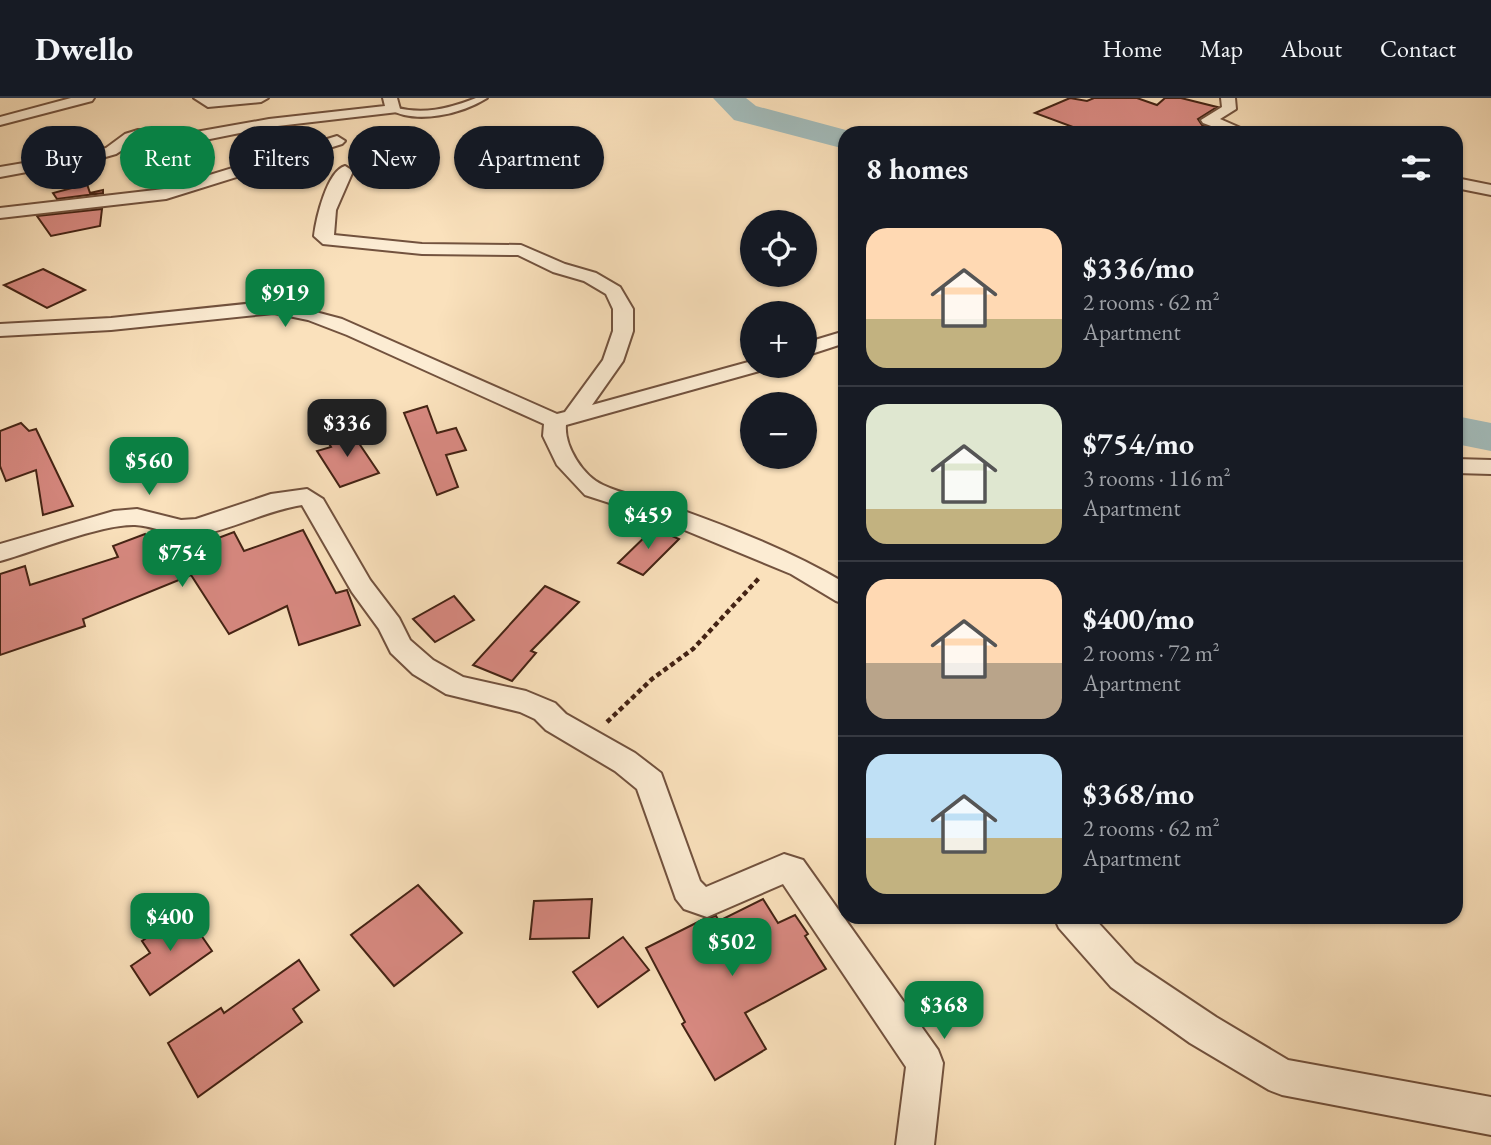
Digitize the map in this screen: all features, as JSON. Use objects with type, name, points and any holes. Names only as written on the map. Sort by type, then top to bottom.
[{"type":"street","points":[[0,121],[88,98]]},
{"type":"street","points":[[201,98],[208,103],[261,98]]},
{"type":"street","points":[[1225,126],[1208,120],[1230,109],[1228,98]]},
{"type":"street","points":[[0,172],[97,155],[111,151],[130,137],[138,135],[181,139],[392,103]]},
{"type":"street","points":[[0,213],[166,194],[337,141]]},
{"type":"street","points":[[345,171],[333,193],[324,221],[323,236],[329,240],[422,248],[521,250],[559,268],[590,277],[613,292],[623,309],[623,331],[613,360],[564,419],[554,436],[568,465],[593,490],[661,511],[800,568],[838,591]]},
{"type":"street","points":[[1463,184],[1491,190]]},
{"type":"street","points":[[0,330],[111,324],[275,307],[300,310],[324,317],[441,371],[564,419],[740,371]]},
{"type":"street","points":[[817,347],[838,341]]},
{"type":"street","points":[[1463,466],[1491,467]]},
{"type":"street","points":[[0,553],[114,519],[137,517],[181,528],[198,527],[271,502],[307,497],[315,504],[361,586],[390,625],[400,646],[423,667],[456,686],[526,702],[545,710],[556,722],[625,762],[650,782],[687,889],[696,899],[707,902],[784,868],[792,870],[925,1063],[915,1145]]},
{"type":"street","points":[[1077,924],[1123,975],[1203,1030],[1282,1077],[1491,1116]]},
{"type":"lane","points":[[392,103],[404,113],[452,110],[483,98]]},
{"type":"path","points":[[586,741],[652,679],[693,649],[731,606],[756,584],[773,559]]},
{"type":"building","points":[[1070,98],[1087,101],[1094,98],[1137,98],[1157,105],[1165,98],[1181,98],[1217,107],[1198,119],[1204,126],[1070,126],[1035,113]]},
{"type":"building","points":[[68,189],[89,189],[90,193],[103,190],[103,193],[57,199],[53,193]]},
{"type":"building","points":[[102,209],[100,226],[51,236],[37,216]]},
{"type":"building","points":[[43,269],[85,290],[47,308],[4,285]]},
{"type":"building","points":[[427,406],[437,433],[456,428],[466,450],[446,455],[458,487],[437,495],[404,413]]},
{"type":"building","points":[[21,423],[29,431],[36,429],[73,506],[43,515],[36,470],[6,481],[0,466],[0,431]]},
{"type":"building","points":[[350,430],[379,473],[340,487],[317,451],[331,447],[325,437]]},
{"type":"building","points":[[654,528],[679,539],[643,575],[618,563]]},
{"type":"building","points":[[303,530],[336,593],[347,590],[360,625],[299,645],[287,606],[229,634],[191,575],[83,619],[85,626],[0,655],[0,574],[25,566],[30,585],[118,557],[113,546],[145,534],[154,551],[158,550],[163,559],[234,532],[244,551]]},
{"type":"building","points":[[545,586],[579,602],[531,651],[536,653],[512,681],[473,665]]},
{"type":"building","points":[[454,596],[474,620],[435,642],[413,619]]},
{"type":"building","points":[[418,885],[462,933],[394,986],[351,935]]},
{"type":"building","points":[[592,899],[589,938],[530,939],[534,901]]},
{"type":"building","points":[[763,899],[778,923],[795,915],[826,969],[745,1013],[766,1049],[715,1080],[682,1024],[685,1022],[646,948],[704,919],[716,916],[719,921]]},
{"type":"building","points":[[185,912],[212,951],[150,995],[131,966],[150,953],[142,941]]},
{"type":"building","points":[[623,937],[649,970],[598,1007],[573,972]]},
{"type":"building","points":[[299,960],[319,990],[293,1009],[302,1022],[198,1097],[168,1043],[221,1008],[224,1013]]},
{"type":"waterway","points":[[728,98],[745,113],[838,137]]},
{"type":"waterway","points":[[1463,431],[1491,437]]}]
